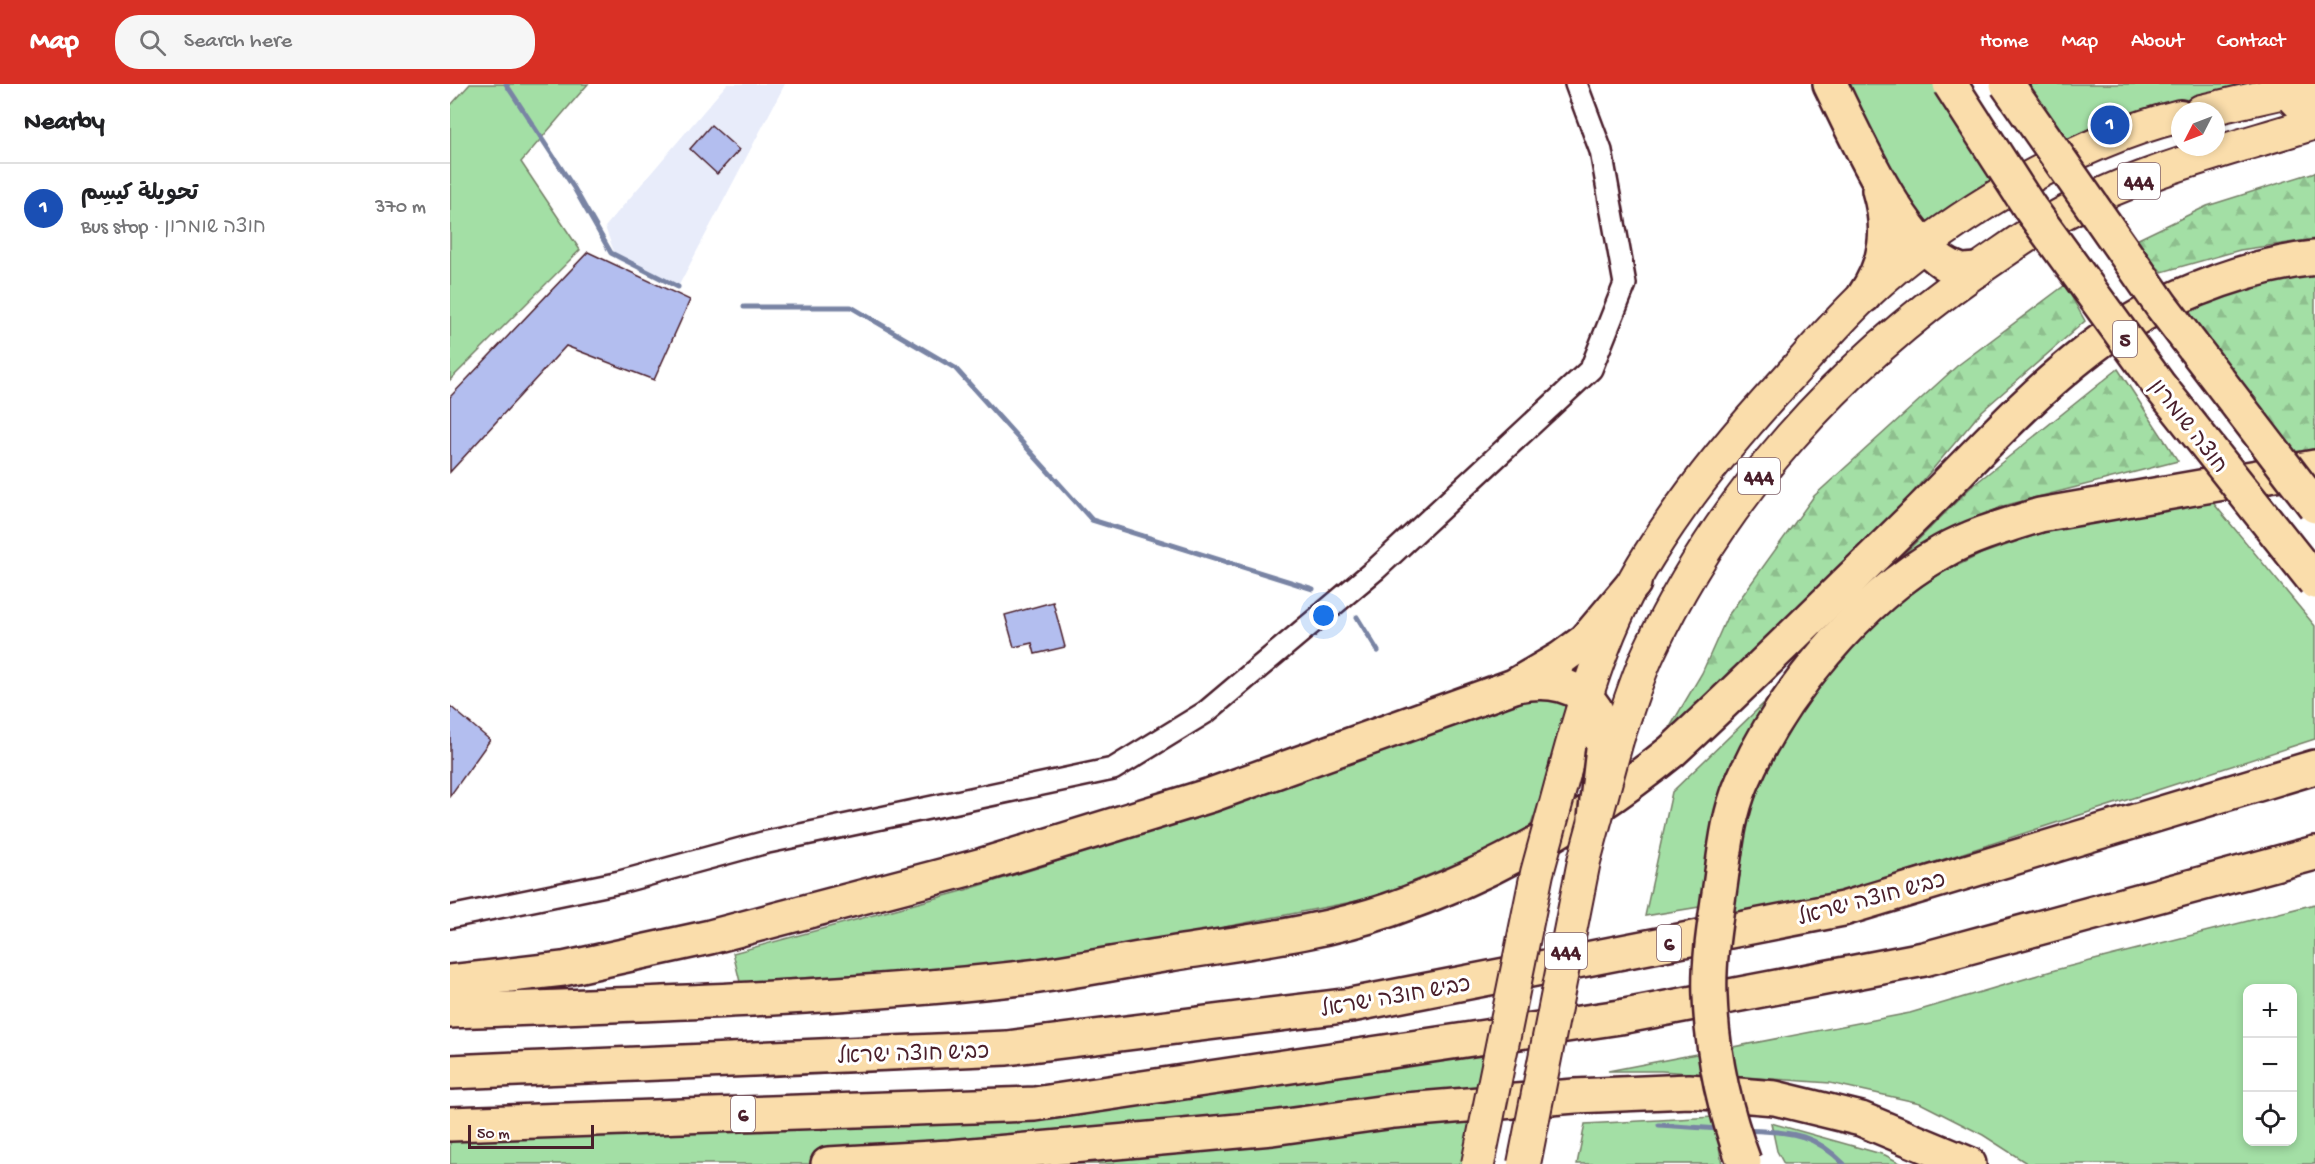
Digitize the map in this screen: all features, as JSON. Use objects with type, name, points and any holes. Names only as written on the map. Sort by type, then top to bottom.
[{"type":"highway","points":[[1830,84],[1872,168],[1923,246],[1941,261],[1960,271],[1977,270]]},
{"type":"highway","name":"חוצה שומרון","points":[[1950,84],[2030,208],[2158,384],[2315,582]]},
{"type":"highway","name":"5","points":[[2007,84],[2161,305],[2315,506]]},
{"type":"highway","points":[[2294,86],[2315,119]]},
{"type":"highway","points":[[1864,296],[1875,279],[1887,243],[1884,210],[1872,168]]},
{"type":"highway","points":[[450,1011],[648,1004],[883,990],[1032,976],[1330,926],[1388,910],[1462,882],[1576,823],[1629,787],[1672,752],[2000,430],[2091,348],[2127,324],[2190,293],[2254,270],[2315,258]]},
{"type":"highway","points":[[1744,1163],[1728,1120],[1714,1046],[1710,994],[1722,872],[1732,814],[1742,784],[1766,735],[1839,638],[1890,588],[1943,552],[2000,528],[2040,515],[2315,467]]},
{"type":"highway","points":[[1514,686],[1540,672],[1586,640],[1634,582]]},
{"type":"highway","points":[[450,982],[563,969],[665,947],[983,865],[1211,795],[1514,686],[1531,682],[1560,686],[1587,696],[1600,716],[1604,737],[1610,745],[1595,818]]},
{"type":"highway","name":"כביש חוצה ישראל","points":[[450,1071],[1007,1048],[1351,1005],[1842,909],[2315,767]]},
{"type":"highway","name":"6","points":[[450,1124],[1035,1104],[1620,1017],[1924,958],[2315,853]]},
{"type":"highway","points":[[828,1164],[950,1156],[1272,1128],[1394,1111],[1575,1096],[1689,1091],[1776,1098],[1861,1119],[1969,1164]]},
{"type":"main road","points":[[2225,105],[2294,86]]},
{"type":"main road","name":"444","points":[[1478,1164],[1537,873],[1564,774],[1606,640],[1649,555],[1707,471],[1763,405],[1864,296],[1923,246],[1975,210],[2081,151],[2155,122],[2171,118]]},
{"type":"main road","name":"444","points":[[1610,745],[1648,653],[1684,587],[1743,496],[1803,420],[1858,365],[1936,298],[2066,212],[2113,190],[2177,166],[2315,123]]},
{"type":"main road","name":"444","points":[[1524,1164],[1595,818]]},
{"type":"street","points":[[450,917],[620,882],[763,843],[1113,769],[1206,712],[1376,569],[1591,369],[1625,284],[1601,151],[1576,84]]},
{"type":"shaded area","points":[[727,84],[785,84],[678,287],[617,260],[605,227]]},
{"type":"green space","points":[[470,84],[588,84],[521,162],[580,250],[450,380],[450,106]]},
{"type":"green space","points":[[1846,84],[1936,84],[1995,177],[1925,229]]},
{"type":"green space","points":[[2023,84],[2269,84],[2194,102],[2171,102],[2171,107],[2093,126],[2066,142]]},
{"type":"green space","points":[[2315,172],[2315,239],[2240,250],[2162,272],[2132,242],[2207,206]]},
{"type":"green space","points":[[2315,271],[2315,453],[2291,457],[2183,306],[2225,292]]},
{"type":"green space","points":[[2065,285],[2085,321],[1982,411],[1881,530],[1707,699],[1670,727],[1702,673],[1727,617],[1814,496],[1957,366]]},
{"type":"green space","points":[[2118,369],[2178,461],[2003,506],[1900,558],[1970,488]]},
{"type":"green space","points":[[2210,499],[2315,626],[2315,739],[1830,896],[1733,918],[1739,844],[1762,779],[1804,707],[1843,651],[1894,605],[1940,574],[1981,554],[2068,524]]},
{"type":"green space","points":[[1790,678],[1727,777],[1699,907],[1645,916],[1672,792]]},
{"type":"green space","points":[[1518,693],[1563,702],[1570,716],[1528,833],[1377,897],[1134,945],[1002,966],[740,982],[733,953],[959,892],[1047,865]]},
{"type":"green space","points":[[2315,904],[2315,1164],[2028,1164],[1983,1135],[1920,1103],[1830,1083],[1661,1071],[1608,1071],[1910,1013],[2055,970]]},
{"type":"green space","points":[[1492,1049],[1469,1164],[450,1164],[450,1137]]},
{"type":"green space","points":[[1714,1117],[1722,1164],[1577,1164],[1585,1124]]},
{"type":"green space","points":[[1771,1123],[1885,1155],[1902,1164],[1784,1164],[1777,1151]]},
{"type":"building","points":[[711,125],[739,150],[717,174],[690,149]]},
{"type":"building","points":[[588,252],[690,300],[654,380],[566,346],[450,472],[450,397]]},
{"type":"building","points":[[1053,602],[1065,647],[1035,654],[1032,643],[1014,647],[1005,615]]},
{"type":"building","points":[[450,706],[490,740],[450,796]]},
{"type":"waterway","points":[[506,84],[574,188],[611,253],[678,287]]},
{"type":"waterway","points":[[744,307],[851,307],[955,368],[1092,520],[1313,589]]},
{"type":"waterway","points":[[1357,617],[1378,651]]},
{"type":"waterway","points":[[1659,1125],[1720,1129]]},
{"type":"waterway","points":[[1744,1130],[1798,1135],[1820,1145],[1844,1164]]},
{"type":"place","name":"تحويلة كيسِم","points":[[2110,125]]}]
